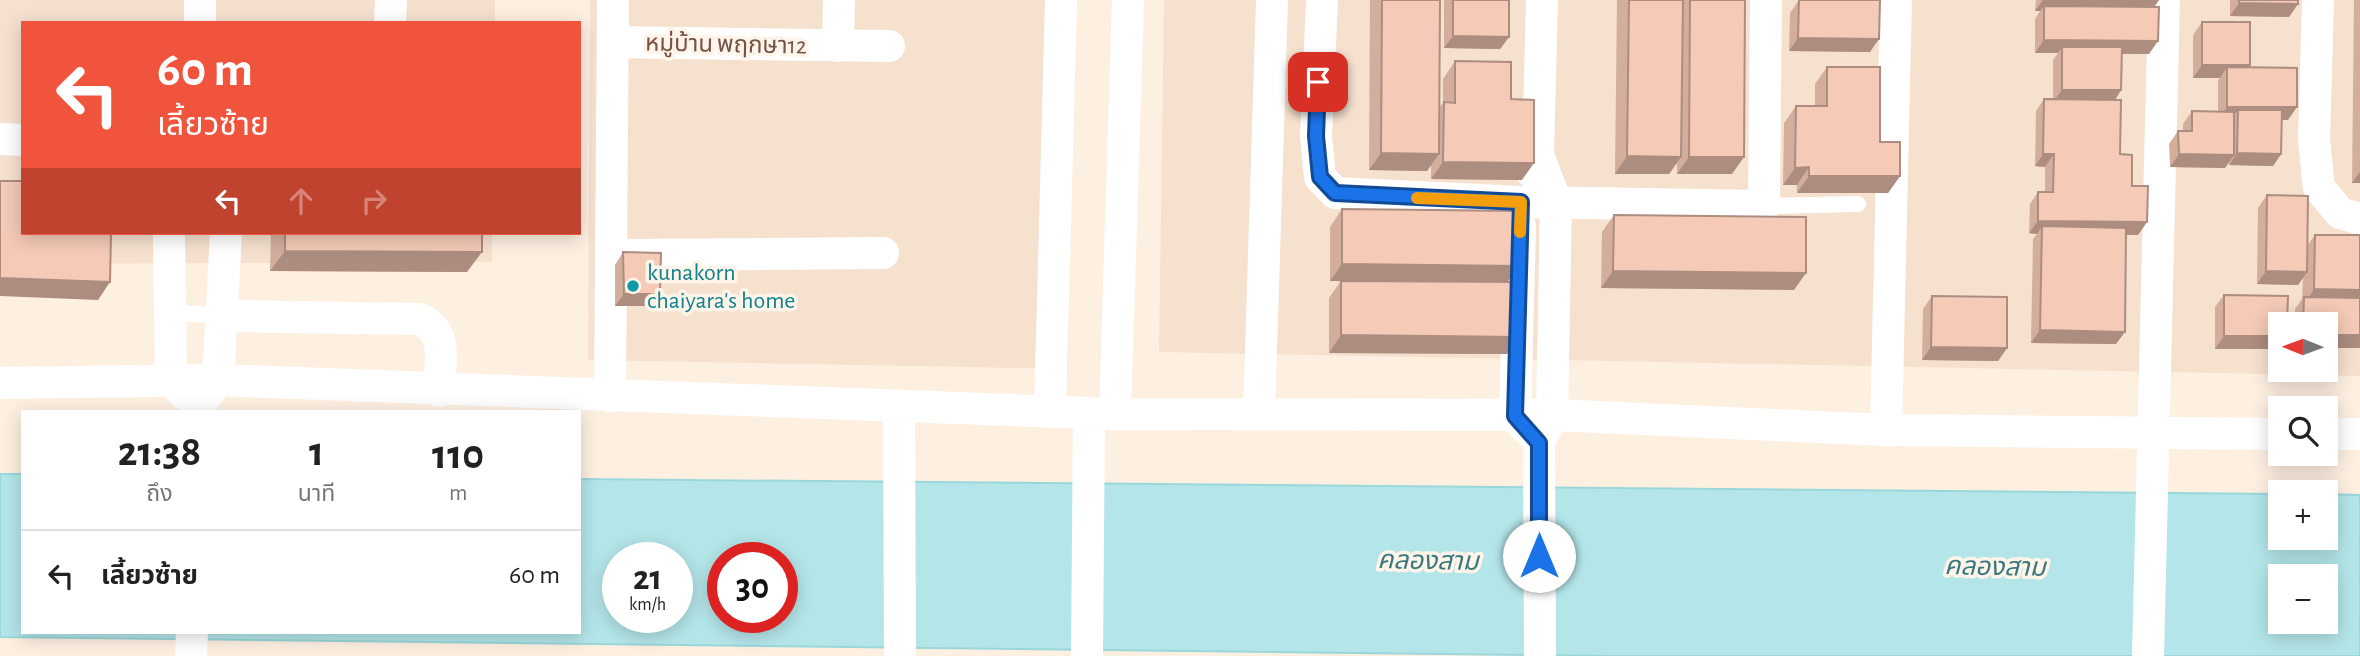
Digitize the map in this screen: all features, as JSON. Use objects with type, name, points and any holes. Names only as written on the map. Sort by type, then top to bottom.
[{"type":"street","points":[[200,0],[200,21]]},
{"type":"street","points":[[390,21],[391,0]]},
{"type":"street","points":[[610,396],[613,0]]},
{"type":"street","name":"หมู่บ้าน พฤกษา12","points":[[838,46],[839,0]]},
{"type":"street","points":[[1050,412],[1061,0]]},
{"type":"street","points":[[1087,656],[1087,469],[1102,414],[1128,0]]},
{"type":"street","points":[[1259,415],[1272,0]]},
{"type":"street","points":[[1322,0],[1316,136],[1320,177],[1335,193],[1521,202],[1764,206],[1766,0]]},
{"type":"street","points":[[1515,416],[1521,202],[1538,155],[1542,0]]},
{"type":"street","points":[[1886,430],[1896,0]]},
{"type":"street","points":[[2148,656],[2164,0]]},
{"type":"street","points":[[2318,0],[2314,140],[2319,188],[2340,214],[2360,219]]},
{"type":"street","name":"หมู่บ้าน พฤกษา12","points":[[613,42],[889,47]]},
{"type":"street","points":[[0,139],[21,139]]},
{"type":"street","points":[[1538,155],[1556,202],[1544,438],[1540,656]]},
{"type":"street","points":[[169,235],[170,380],[196,409],[218,380],[226,235]]},
{"type":"street","points":[[609,255],[883,253]]},
{"type":"street","points":[[223,316],[420,319],[433,325],[441,340],[439,391]]},
{"type":"street","points":[[0,383],[218,380],[439,391],[1102,414],[1515,416],[1544,438],[1886,430],[2268,433]]},
{"type":"street","points":[[899,407],[897,468],[900,656]]},
{"type":"street","points":[[2338,434],[2360,434]]},
{"type":"lane","points":[[1764,206],[1858,204]]},
{"type":"lane","points":[[168,312],[223,316]]},
{"type":"shaded area","points":[[0,0],[495,0],[495,21],[21,21],[21,235],[492,235],[492,262],[0,264]]},
{"type":"shaded area","points":[[590,0],[1073,0],[1068,369],[588,360]]},
{"type":"shaded area","points":[[1164,0],[2360,0],[2360,376],[2338,376],[2338,312],[2268,312],[2268,374],[1159,352]]},
{"type":"water","name":"คลองสาม","points":[[0,474],[21,474],[21,634],[581,634],[581,479],[2268,494],[2268,550],[2338,550],[2338,494],[2360,495],[2360,656],[1611,656],[0,637]]},
{"type":"building","points":[[1382,0],[1440,0],[1439,154],[1381,153]]},
{"type":"building","points":[[1453,0],[1509,0],[1509,37],[1453,36]]},
{"type":"building","points":[[1629,0],[1683,0],[1681,157],[1627,156]]},
{"type":"building","points":[[1690,0],[1745,0],[1744,157],[1689,157]]},
{"type":"building","points":[[1799,0],[1880,0],[1879,39],[1798,38]]},
{"type":"building","points":[[2239,0],[2298,0],[2298,4],[2239,3]]},
{"type":"building","points":[[2044,6],[2159,7],[2158,41],[2044,40]]},
{"type":"building","points":[[2202,22],[2250,22],[2250,65],[2202,65]]},
{"type":"building","points":[[2062,47],[2122,47],[2121,90],[2062,90]]},
{"type":"building","points":[[1455,61],[1511,62],[1511,99],[1534,100],[1534,163],[1443,162],[1444,102],[1455,103]]},
{"type":"building","points":[[1827,67],[1880,67],[1880,142],[1900,142],[1900,176],[1809,176],[1809,167],[1795,168],[1796,106],[1827,106]]},
{"type":"building","points":[[2227,67],[2297,68],[2297,107],[2227,107]]},
{"type":"building","points":[[2044,99],[2121,100],[2120,154],[2132,155],[2132,186],[2148,186],[2147,222],[2038,221],[2038,192],[2053,192],[2054,154],[2043,154]]},
{"type":"building","points":[[2238,110],[2282,110],[2281,154],[2237,153]]},
{"type":"building","points":[[2192,111],[2234,112],[2234,155],[2179,154],[2178,131],[2192,131]]},
{"type":"building","points":[[0,181],[21,181],[21,235],[111,235],[110,282],[0,278]]},
{"type":"building","points":[[2267,195],[2308,196],[2307,272],[2266,271]]},
{"type":"building","points":[[1342,209],[1520,211],[1519,266],[1342,264]]},
{"type":"building","points":[[1614,215],[1806,217],[1806,273],[1613,271]]},
{"type":"building","points":[[2042,226],[2126,228],[2125,332],[2040,330]]},
{"type":"building","points":[[285,235],[482,235],[482,252],[285,251]]},
{"type":"building","points":[[2315,235],[2360,235],[2360,290],[2314,289]]},
{"type":"building","points":[[623,252],[661,253],[660,294],[624,294]]},
{"type":"building","points":[[1341,281],[1520,282],[1519,337],[1341,335]]},
{"type":"building","points":[[2224,295],[2288,296],[2287,312],[2268,312],[2268,336],[2224,336]]},
{"type":"building","points":[[1932,296],[2007,297],[2007,348],[1931,347]]},
{"type":"building","points":[[2304,297],[2360,298],[2360,335],[2338,335],[2338,312],[2303,312]]},
{"type":"slow traffic","points":[[1417,198],[1521,202],[1520,232]]},
{"type":"place","name":"kunakorn chaiyara's home","points":[[633,286]]},
{"type":"route","points":[[1318,82],[1316,136],[1320,177],[1335,193],[1521,202],[1515,416],[1539,443],[1539,556]]}]
